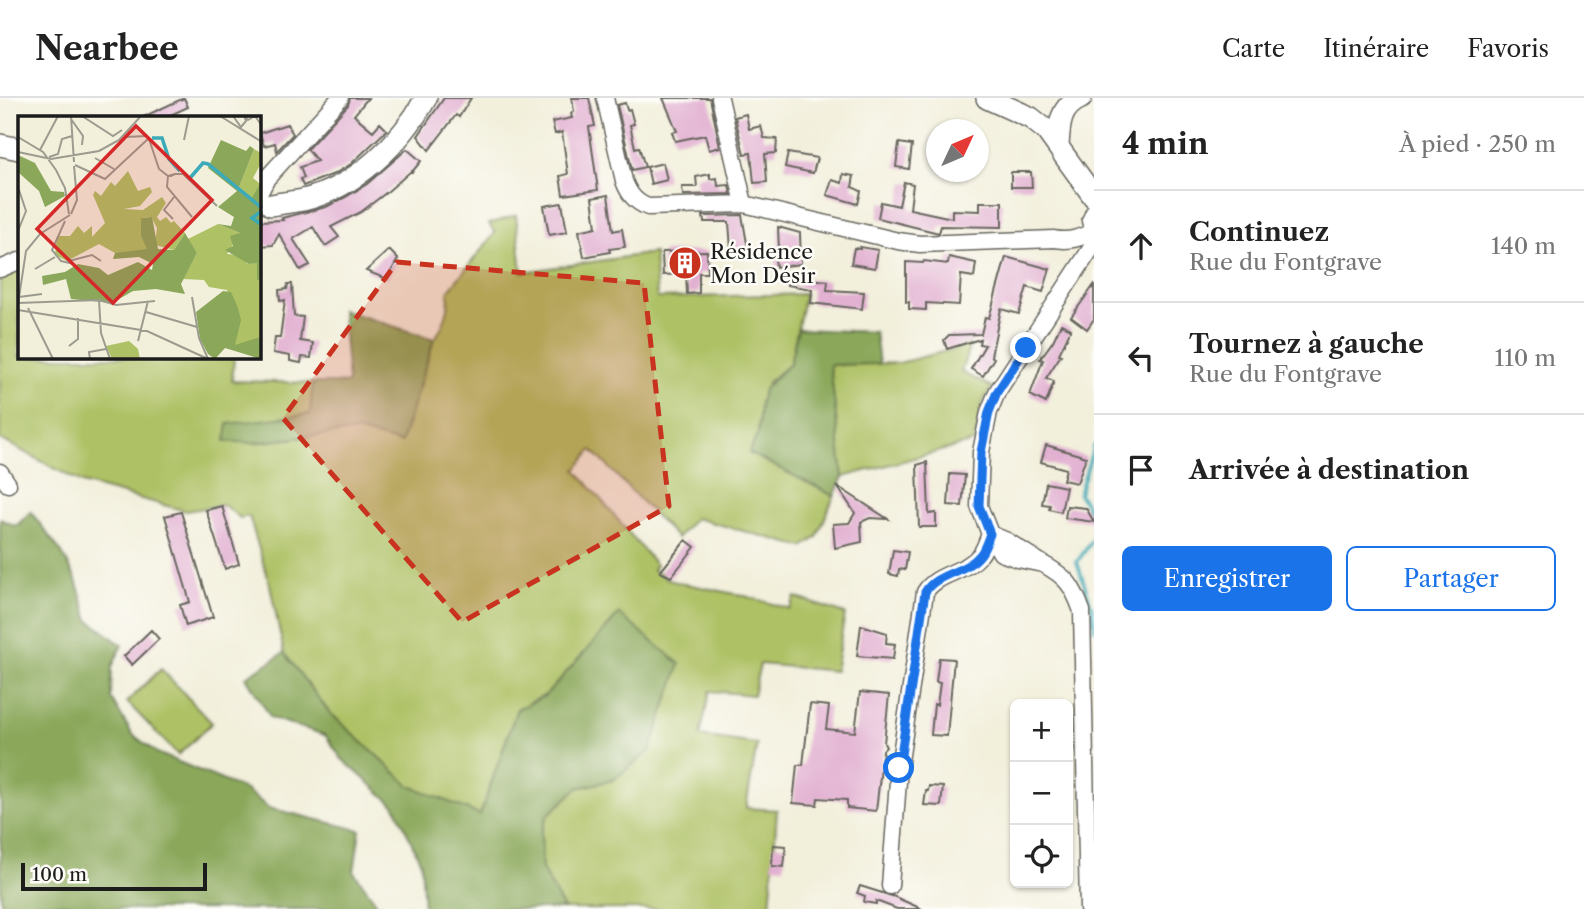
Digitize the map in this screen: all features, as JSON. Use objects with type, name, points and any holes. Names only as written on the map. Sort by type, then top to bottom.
[{"type":"main road","points":[[262,201],[305,200],[351,178],[390,147],[411,123],[426,98]]},
{"type":"main road","points":[[988,98],[1031,118],[1046,130],[1094,197]]},
{"type":"main road","points":[[1058,147],[1061,116],[1081,98]]},
{"type":"main road","points":[[0,145],[18,149]]},
{"type":"street","points":[[262,201],[267,178],[340,98]]},
{"type":"street","points":[[605,98],[611,135],[624,181],[629,192],[640,204],[653,208],[744,204],[920,244],[1060,240],[1093,223]]},
{"type":"street","points":[[720,98],[744,204]]},
{"type":"street","points":[[1060,240],[1070,246],[1077,270]]},
{"type":"street","points":[[1088,909],[1083,611],[1069,582],[1061,574],[1044,564],[1008,556],[998,550],[979,506],[981,452],[989,412],[997,392],[1094,244]]},
{"type":"street","points":[[0,269],[18,261]]},
{"type":"street","points":[[890,886],[899,768],[925,592],[937,579],[971,564],[981,554],[990,534]]},
{"type":"highlighted area","points":[[397,262],[644,283],[669,506],[462,622],[283,418]]},
{"type":"green space","points":[[516,215],[522,272],[654,253],[657,298],[805,294],[790,363],[767,383],[758,433],[749,453],[834,496],[817,537],[803,547],[695,518],[677,538],[592,450],[576,470],[656,565],[653,570],[672,581],[745,596],[790,609],[795,597],[845,614],[835,671],[760,664],[753,695],[710,691],[700,736],[757,744],[746,808],[777,810],[770,909],[564,909],[542,869],[541,833],[547,816],[578,787],[613,780],[619,615],[547,694],[517,709],[480,815],[410,786],[329,712],[284,653],[270,585],[249,516],[240,518],[224,505],[186,511],[82,483],[0,439],[0,276],[18,268],[18,359],[234,359],[232,381],[313,383],[310,414],[252,443],[357,431],[401,443],[434,339],[446,316],[448,291],[495,233],[489,224]]},
{"type":"green space","points":[[342,310],[434,339],[401,443],[357,431],[252,443],[225,441],[228,424],[310,414],[313,383],[348,383]]},
{"type":"green space","points":[[798,329],[875,332],[879,364],[830,365],[843,477],[834,496],[749,453],[758,433],[760,402],[764,389],[790,363]]},
{"type":"green space","points":[[970,345],[961,372],[992,387],[982,404],[974,442],[843,477],[830,365],[899,363]]},
{"type":"green space","points":[[31,512],[62,553],[75,577],[89,620],[122,645],[112,667],[111,698],[132,734],[157,753],[246,790],[269,808],[360,830],[354,872],[376,902],[374,909],[81,909],[71,904],[1,903],[0,519],[16,526]]},
{"type":"green space","points":[[619,614],[680,664],[650,751],[613,780],[578,788],[547,816],[541,833],[542,869],[564,909],[424,909],[421,863],[395,806],[342,759],[325,735],[271,718],[246,677],[284,653],[329,712],[410,786],[480,815],[517,709],[545,696]]},
{"type":"green space","points":[[161,669],[212,723],[178,755],[127,702]]},
{"type":"building","points":[[184,98],[188,107],[168,116],[145,116]]},
{"type":"building","points":[[350,98],[368,98],[354,115],[373,131],[380,123],[387,130],[351,164],[303,186],[300,179],[304,178],[300,167],[317,161],[307,149],[348,105]]},
{"type":"building","points":[[444,98],[471,98],[459,117],[456,115],[429,150],[418,136]]},
{"type":"building","points":[[572,98],[589,98],[595,126],[589,127],[598,190],[563,195],[560,176],[568,174],[562,132],[555,134],[552,122],[572,118]]},
{"type":"building","points":[[663,98],[710,98],[720,147],[709,150],[705,135],[675,141],[672,132],[677,131]]},
{"type":"building","points":[[625,103],[627,110],[630,109],[634,124],[630,125],[635,148],[639,147],[645,167],[632,170],[617,105]]},
{"type":"building","points":[[746,114],[749,129],[761,126],[764,138],[777,139],[776,153],[765,154],[767,182],[754,183],[751,153],[744,154],[735,117]]},
{"type":"building","points":[[287,124],[293,134],[277,151],[275,143],[264,146],[261,133]]},
{"type":"building","points":[[899,143],[912,145],[909,169],[896,167]]},
{"type":"building","points":[[407,149],[421,161],[412,172],[361,212],[331,227],[339,237],[325,246],[313,227],[293,239],[310,265],[300,270],[279,234],[273,245],[261,246],[261,221],[283,220],[282,218],[326,207],[367,184]]},
{"type":"building","points":[[788,153],[817,158],[813,173],[785,167]]},
{"type":"building","points":[[663,163],[667,180],[651,184],[647,167]]},
{"type":"building","points":[[1011,172],[1031,172],[1032,187],[1011,187]]},
{"type":"building","points":[[710,174],[710,179],[717,178],[718,186],[729,185],[731,194],[683,195],[682,187],[697,187],[696,177]]},
{"type":"building","points":[[843,174],[854,176],[852,187],[861,191],[858,204],[827,195],[832,180],[842,183]]},
{"type":"building","points":[[904,182],[913,184],[910,209],[952,218],[952,210],[980,211],[980,202],[1002,202],[1002,227],[941,226],[939,233],[878,218],[881,202],[899,206]]},
{"type":"building","points":[[608,195],[613,231],[622,229],[625,247],[584,257],[579,231],[596,227],[592,198]]},
{"type":"building","points":[[562,203],[567,232],[549,235],[544,206]]},
{"type":"building","points":[[742,215],[748,249],[731,250],[729,222],[704,222],[703,216]]},
{"type":"building","points":[[778,227],[800,233],[801,264],[776,267],[774,250],[779,250]]},
{"type":"building","points":[[854,248],[878,250],[875,268],[851,264]]},
{"type":"building","points":[[389,250],[398,259],[387,279],[366,271]]},
{"type":"building","name":"Résidence Mon Désir","points":[[707,251],[708,273],[699,273],[699,293],[687,294],[686,274],[663,275],[662,252]]},
{"type":"building","points":[[949,257],[976,263],[974,277],[961,275],[959,305],[926,303],[926,310],[909,309],[909,302],[906,302],[906,262],[948,264]]},
{"type":"building","points":[[1006,257],[1050,269],[1043,292],[1027,287],[1019,314],[1001,309],[991,356],[994,358],[983,376],[971,369],[985,345],[979,344],[980,339],[947,349],[944,340],[949,335],[981,334],[985,317],[989,318]]},
{"type":"building","points":[[788,277],[828,281],[827,290],[864,292],[862,309],[811,303],[812,289],[787,285]]},
{"type":"building","points":[[288,284],[292,284],[294,316],[303,317],[300,341],[313,343],[311,358],[302,357],[301,363],[290,361],[290,356],[273,353],[275,338],[280,338],[285,300],[280,301],[279,290],[287,289]]},
{"type":"building","points":[[1094,285],[1094,319],[1087,329],[1071,317]]},
{"type":"building","points":[[1061,324],[1071,329],[1059,354],[1061,355],[1046,378],[1054,381],[1046,403],[1030,395],[1043,360],[1040,359]]},
{"type":"building","points":[[1046,445],[1086,457],[1077,483],[1063,480],[1066,469],[1041,462]]},
{"type":"building","points":[[927,462],[929,514],[936,513],[936,527],[919,527],[917,465]]},
{"type":"building","points":[[950,474],[965,475],[962,506],[948,505]]},
{"type":"building","points":[[1046,483],[1066,487],[1061,512],[1049,509],[1050,505],[1042,504]]},
{"type":"building","points":[[837,486],[888,519],[870,518],[861,522],[862,542],[835,548],[833,524],[849,523],[855,513]]},
{"type":"building","points":[[222,506],[239,564],[225,569],[206,510]]},
{"type":"building","points":[[1067,506],[1086,508],[1094,522],[1065,518]]},
{"type":"building","points":[[181,512],[213,617],[186,626],[180,605],[190,602],[165,516]]},
{"type":"building","points":[[686,540],[695,547],[671,577],[660,572]]},
{"type":"building","points":[[893,550],[908,552],[905,570],[899,569],[898,576],[889,574]]},
{"type":"building","points":[[861,625],[887,633],[886,643],[895,644],[893,659],[857,656]]},
{"type":"building","points":[[151,630],[159,639],[132,665],[124,656]]},
{"type":"building","points":[[939,658],[954,659],[947,736],[931,735],[934,704],[937,705],[940,683],[936,682]]},
{"type":"building","points":[[860,692],[889,695],[884,743],[886,747],[883,750],[876,811],[847,808],[847,800],[818,798],[817,805],[793,803],[797,765],[803,765],[810,704],[829,706],[826,729],[855,732]]},
{"type":"building","points":[[929,786],[943,787],[941,806],[924,805]]},
{"type":"building","points":[[773,845],[786,846],[784,867],[772,866]]},
{"type":"building","points":[[860,886],[922,909],[897,909],[876,901],[876,904],[864,902],[865,896],[857,893]]},
{"type":"waterway","points":[[1094,446],[1079,494],[1094,517]]},
{"type":"waterway","points":[[1094,538],[1077,562],[1092,607],[1094,629]]},
{"type":"place","name":"Résidence Mon Désir","points":[[685,263]]},
{"type":"route","points":[[899,768],[925,592],[937,579],[971,564],[981,554],[990,534],[979,506],[981,452],[989,412],[997,392],[1026,348]]}]
